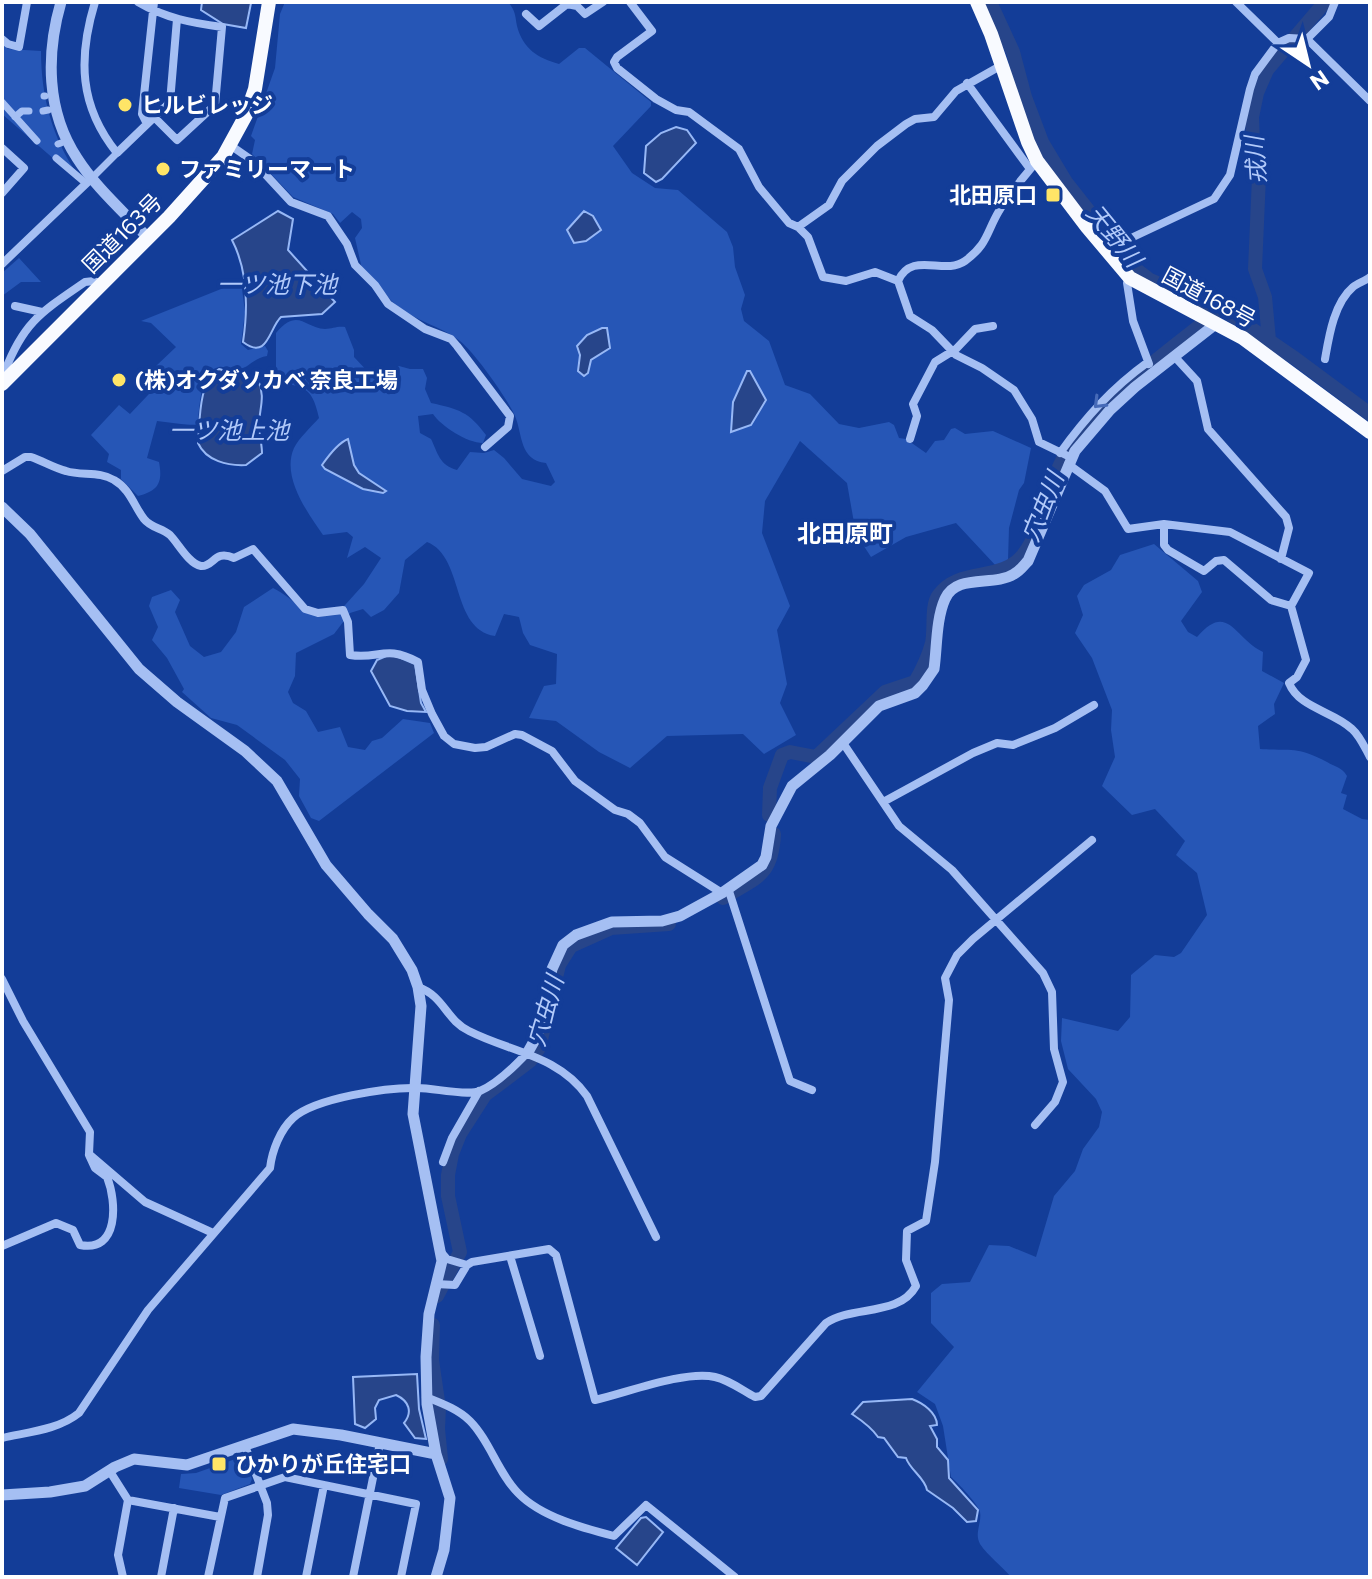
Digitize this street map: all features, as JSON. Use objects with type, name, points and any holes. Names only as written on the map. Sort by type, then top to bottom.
[{"type":"highway","name":"国道163号","points":[[5,381],[203,181],[230,145],[255,89],[269,2]]},
{"type":"highway","name":"国道168号","points":[[977,2],[1003,65],[1034,165],[1130,278],[1243,338],[1370,432]]},
{"type":"street","points":[[3,44],[19,47],[27,2]]},
{"type":"street","points":[[61,2],[52,40],[50,74],[61,126],[87,179]]},
{"type":"street","points":[[95,2],[85,35],[86,94],[105,139],[117,153]]},
{"type":"street","points":[[138,2],[154,6],[177,19],[222,27],[215,105],[177,140],[142,114],[154,6]]},
{"type":"street","points":[[526,14],[539,26],[567,4],[577,6],[585,14],[603,2]]},
{"type":"street","points":[[630,2],[652,31],[617,57],[614,62],[617,68],[656,99],[676,110],[689,112],[739,149],[759,187],[789,223],[808,237],[823,277],[846,281],[875,272],[898,281]]},
{"type":"street","points":[[1236,2],[1278,43]]},
{"type":"street","points":[[1306,39],[1329,17],[1335,2]]},
{"type":"street","points":[[2,264],[170,102],[177,19]]},
{"type":"street","points":[[1111,255],[1131,238],[1214,199],[1230,175],[1255,74],[1278,43],[1289,38],[1306,39],[1368,95]]},
{"type":"street","points":[[798,227],[829,205],[842,181],[868,152],[915,119],[934,117],[956,91],[1003,65]]},
{"type":"street","points":[[967,83],[1034,165],[998,212],[987,240],[963,263],[910,267],[902,271],[898,281],[910,316],[932,330],[952,352],[1010,386],[1032,419],[1039,442],[1066,458],[1105,491],[1128,529],[1164,524],[1230,532],[1309,573],[1291,606],[1306,660],[1297,677],[1289,683],[1302,701],[1351,728],[1370,757]]},
{"type":"street","points":[[2,102],[37,141]]},
{"type":"street","points":[[15,117],[22,111],[29,111]]},
{"type":"street","points":[[230,145],[253,161],[291,202],[328,216],[347,244],[355,265],[388,304],[425,329],[451,339],[457,346],[510,416],[508,427],[485,447]]},
{"type":"street","points":[[2,148],[24,168],[2,193]]},
{"type":"street","points":[[56,158],[87,179],[148,238]]},
{"type":"street","points":[[1325,359],[1331,321],[1354,285],[1370,277]]},
{"type":"street","points":[[1130,278],[1127,283],[1133,321],[1150,367]]},
{"type":"street","points":[[5,381],[5,371],[21,335],[42,312],[85,282],[102,284]]},
{"type":"street","points":[[15,306],[42,312]]},
{"type":"street","points":[[443,1162],[452,1138],[479,1091],[528,1052],[537,1036],[555,958],[571,939],[612,922],[671,918],[725,890],[762,865],[771,826],[792,786],[843,743],[879,706],[915,693],[931,675],[943,606],[949,592],[967,583],[1007,578],[1028,561],[1066,458],[1150,367],[1174,356],[1217,323]]},
{"type":"street","points":[[910,439],[917,416],[913,404],[935,362],[952,352],[975,329],[993,326]]},
{"type":"street","points":[[1174,356],[1197,381],[1208,429],[1286,517],[1289,528],[1281,559]]},
{"type":"street","points":[[2,471],[25,457],[31,457],[67,472],[103,475],[114,480],[132,497],[146,522],[169,534],[200,566],[220,555],[234,558],[253,549],[305,609],[318,613],[343,610],[348,622],[350,655],[360,657],[389,651],[418,662],[422,690],[432,714],[444,736],[454,744],[475,748],[515,734],[552,751],[575,781],[615,810],[628,814],[640,823],[665,857],[725,890],[790,1081],[812,1090]]},
{"type":"street","points":[[2,507],[40,546],[139,669],[177,702],[245,751],[277,781],[326,865],[393,939],[412,970],[421,1006],[413,1114],[442,1261],[426,1331],[426,1397],[436,1454],[450,1498],[444,1550],[436,1577]]},
{"type":"street","points":[[1164,524],[1164,545],[1168,550],[1204,571],[1216,561],[1224,560],[1271,600],[1291,606]]},
{"type":"street","points":[[885,801],[973,753],[997,743],[1013,745],[1055,728],[1094,705]]},
{"type":"street","points":[[843,743],[899,826],[952,870],[1043,973],[1052,992],[1054,1049],[1063,1082],[1055,1102],[1035,1125]]},
{"type":"street","points":[[441,1252],[457,1264],[467,1265],[549,1249],[556,1255],[595,1400],[667,1381],[703,1376],[716,1377],[755,1397],[761,1396],[835,1316],[895,1304],[911,1295],[916,1286],[906,1260],[907,1231],[926,1221],[935,1162],[949,1000],[945,978],[957,955],[1092,840]]},
{"type":"street","points":[[2,979],[23,1021],[90,1132],[89,1154],[95,1168],[107,1177],[114,1203],[108,1235],[101,1245],[91,1248],[80,1245],[73,1230],[56,1223],[2,1246]]},
{"type":"street","points":[[418,987],[433,992],[454,1021],[468,1031],[528,1052],[577,1082],[587,1096],[656,1237]]},
{"type":"street","points":[[2,1438],[44,1429],[70,1420],[79,1413],[148,1310],[270,1168],[274,1149],[293,1118],[303,1111],[351,1095],[415,1088],[479,1091]]},
{"type":"street","points":[[89,1154],[145,1202],[213,1233]]},
{"type":"street","points":[[510,1256],[540,1356]]},
{"type":"street","points":[[436,1284],[455,1285],[467,1265]]},
{"type":"street","points":[[426,1397],[455,1409],[469,1420],[515,1490],[529,1502],[587,1529],[614,1536],[646,1505],[735,1577]]},
{"type":"street","points":[[2,1495],[75,1489],[134,1459],[187,1465],[293,1429],[308,1429],[436,1454]]},
{"type":"street","points":[[353,1577],[380,1443]]},
{"type":"street","points":[[245,1446],[268,1515],[257,1577]]},
{"type":"street","points":[[109,1470],[128,1500],[118,1555],[123,1577]]},
{"type":"street","points":[[208,1577],[225,1498],[285,1477],[416,1504],[401,1577]]},
{"type":"street","points":[[306,1577],[324,1485]]},
{"type":"street","points":[[128,1500],[220,1517]]},
{"type":"street","points":[[161,1577],[174,1508]]},
{"type":"shaded area","points":[[285,2],[508,2],[523,41],[544,59],[559,64],[579,48],[585,48],[651,102],[651,106],[613,146],[632,173],[655,188],[678,190],[727,232],[745,295],[741,309],[744,321],[769,341],[785,385],[810,394],[839,424],[859,428],[889,422],[894,425],[899,438],[906,439],[926,453],[935,441],[944,440],[955,428],[965,434],[993,431],[1031,448],[1024,483],[1019,490],[1009,528],[1008,560],[997,567],[956,523],[906,537],[871,557],[856,534],[847,483],[800,441],[765,501],[762,533],[790,606],[777,630],[787,684],[780,703],[796,735],[764,754],[743,734],[667,736],[630,768],[599,752],[556,721],[529,718],[544,686],[556,684],[557,654],[530,645],[519,617],[504,614],[495,636],[481,631],[464,607],[447,562],[439,550],[427,542],[405,560],[399,593],[384,610],[371,617],[363,609],[350,613],[334,634],[296,653],[295,676],[288,692],[293,703],[306,711],[318,732],[340,727],[348,747],[365,750],[372,741],[382,738],[403,719],[430,723],[434,733],[319,821],[311,818],[299,796],[300,779],[285,760],[237,725],[211,718],[182,692],[184,689],[167,658],[152,640],[158,627],[149,606],[152,597],[171,590],[180,600],[175,612],[190,646],[204,657],[221,652],[236,632],[244,607],[273,588],[314,614],[336,615],[364,584],[381,558],[365,547],[347,558],[353,537],[347,532],[323,535],[298,494],[291,471],[294,448],[319,418],[309,393],[276,379],[276,333],[290,321],[296,320],[325,329],[345,327],[354,357],[372,376],[379,378],[399,366],[423,369],[427,378],[425,389],[431,403],[463,413],[486,435],[483,443],[477,442],[455,433],[433,414],[418,416],[420,433],[431,439],[446,465],[457,470],[470,452],[494,450],[522,479],[551,486],[555,482],[546,463],[537,461],[526,452],[511,408],[466,347],[453,336],[396,305],[362,269],[355,238],[362,228],[361,219],[352,212],[340,223],[333,214],[293,197],[252,154],[255,140],[251,136],[275,68],[280,14]]},
{"type":"shaded area","points":[[2,43],[8,49],[41,51],[43,84],[50,116],[61,146],[78,175],[55,160],[2,114]]},
{"type":"shaded area","points":[[19,258],[41,282],[21,282],[2,296],[2,273]]},
{"type":"shaded area","points":[[241,281],[245,312],[241,344],[248,350],[265,346],[267,356],[241,369],[219,367],[212,370],[204,383],[197,426],[157,421],[147,458],[159,462],[158,485],[138,496],[121,479],[121,470],[107,462],[109,454],[91,435],[119,405],[130,414],[166,376],[156,366],[176,347],[151,323],[141,321]]},
{"type":"shaded area","points":[[1154,544],[1198,581],[1202,592],[1181,621],[1188,632],[1197,637],[1216,622],[1224,622],[1263,652],[1262,671],[1284,683],[1274,704],[1275,714],[1258,726],[1260,749],[1301,751],[1341,769],[1347,776],[1341,793],[1347,795],[1343,809],[1370,820],[1370,1577],[1011,1577],[980,1544],[980,1512],[951,1477],[943,1426],[935,1404],[917,1392],[954,1347],[931,1323],[931,1293],[942,1284],[970,1282],[989,1245],[1009,1246],[1036,1257],[1054,1196],[1075,1171],[1083,1149],[1099,1127],[1102,1112],[1096,1099],[1068,1069],[1061,1041],[1062,1018],[1118,1031],[1130,1017],[1131,975],[1155,955],[1174,957],[1181,953],[1207,915],[1197,873],[1176,855],[1185,841],[1155,809],[1132,815],[1102,786],[1115,757],[1112,710],[1092,658],[1075,633],[1083,615],[1077,596],[1084,585],[1111,570],[1120,555]]},
{"type":"shaded area","points":[[241,1457],[245,1459],[252,1479],[250,1484],[221,1495],[179,1488],[181,1474],[196,1473]]},
{"type":"water","points":[[202,2],[255,2],[251,3],[246,28],[223,24],[201,10]]},
{"type":"water","points":[[676,127],[687,130],[696,143],[656,182],[644,173],[646,146],[661,133]]},
{"type":"water","name":"一ツ池下池","points":[[278,211],[293,219],[288,250],[335,302],[322,314],[281,317],[263,345],[251,347],[243,342],[245,290],[241,264],[232,240]]},
{"type":"water","points":[[584,211],[593,216],[601,230],[586,241],[574,243],[567,230]]},
{"type":"water","points":[[607,328],[610,348],[591,360],[588,373],[584,376],[578,371],[580,355],[577,346],[587,335]]},
{"type":"water","name":"一ツ池上池","points":[[219,369],[258,380],[260,386],[262,453],[246,465],[218,461],[206,454],[198,443],[204,392],[212,375]]},
{"type":"water","points":[[747,371],[750,371],[766,400],[751,425],[731,432],[733,402]]},
{"type":"water","points":[[348,439],[359,473],[386,491],[363,489],[322,465],[337,446]]},
{"type":"water","points":[[391,654],[415,664],[421,703],[426,712],[390,706],[371,671],[377,660]]},
{"type":"water","points":[[417,1374],[419,1409],[426,1439],[415,1438],[404,1423],[408,1407],[396,1395],[379,1400],[375,1408],[376,1419],[365,1428],[355,1424],[353,1377]]},
{"type":"water","points":[[912,1399],[935,1416],[937,1425],[930,1426],[937,1439],[937,1447],[948,1460],[949,1478],[978,1510],[976,1521],[967,1522],[927,1490],[906,1458],[898,1457],[884,1438],[878,1437],[852,1414],[863,1402]]},
{"type":"water","points":[[646,1517],[663,1532],[637,1565],[616,1548],[641,1518]]},
{"type":"waterway","name":"天野川","points":[[990,2],[1013,52],[1042,142],[1066,182],[1133,267],[1150,280],[1227,312],[1370,414]]},
{"type":"waterway","name":"戎川","points":[[1269,340],[1265,297],[1255,269],[1259,177],[1252,117],[1257,93],[1267,70],[1325,2]]},
{"type":"waterway","name":"穴虫川","points":[[769,815],[770,788],[782,755],[790,752],[816,757],[885,692],[915,682],[932,643],[938,596],[957,581],[1003,569],[1023,555],[1037,530],[1062,461],[1085,428],[1120,391],[1220,309]]},
{"type":"waterway","name":"穴虫川","points":[[723,898],[753,880],[766,868],[774,834]]},
{"type":"waterway","name":"穴虫川","points":[[437,1296],[460,1252],[448,1196],[452,1154],[460,1134],[485,1095],[530,1061],[539,1048],[559,965],[571,946],[611,928],[669,924]]},
{"type":"waterway","name":"穴虫川","points":[[433,1325],[432,1360],[439,1408],[441,1459]]},
{"type":"place","name":"ヒルビレッジ","points":[[125,105]]},
{"type":"place","name":"ファミリーマート","points":[[163,169]]},
{"type":"place","name":"北田原口","points":[[1053,195]]},
{"type":"place","name":"(株)オクダソカベ 奈良工場","points":[[119,380]]},
{"type":"place","name":"ひかりが丘住宅口","points":[[219,1464]]},
{"type":"district","name":"北田原町","points":[[845,534]]}]
